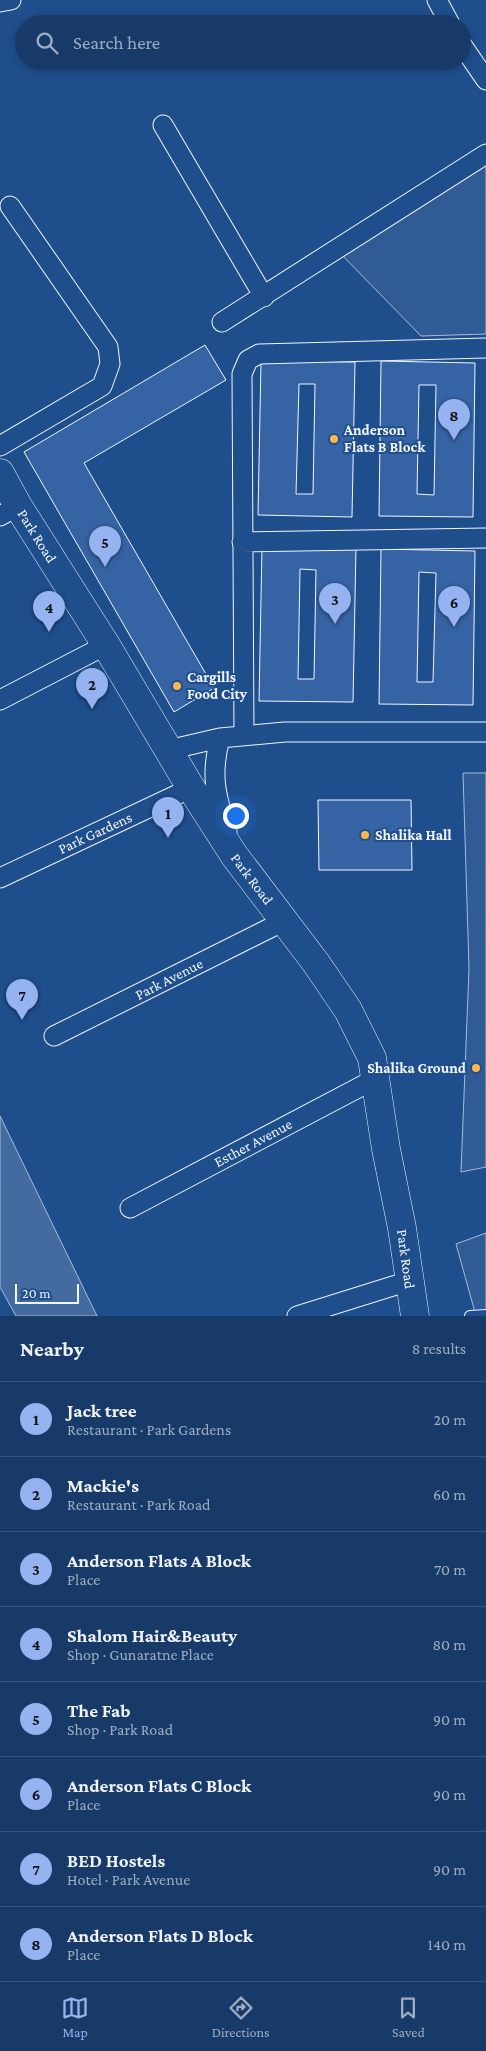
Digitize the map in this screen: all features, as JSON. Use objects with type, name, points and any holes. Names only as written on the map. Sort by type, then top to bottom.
[{"type":"main road","name":"Park Road","points":[[0,473],[9,511],[106,645],[191,788],[234,855],[316,963],[348,1010],[372,1058],[402,1228],[415,1316]]},
{"type":"street","points":[[0,2],[11,0]]},
{"type":"street","points":[[437,0],[445,15]]},
{"type":"street","points":[[471,58],[486,80]]},
{"type":"street","points":[[163,125],[264,297]]},
{"type":"street","points":[[222,322],[486,154]]},
{"type":"street","points":[[0,446],[102,386],[110,364],[108,347],[10,206]]},
{"type":"street","points":[[244,735],[242,374],[248,360],[259,354],[486,348]]},
{"type":"street","points":[[242,542],[486,538]]},
{"type":"street","points":[[0,700],[106,645]]},
{"type":"street","points":[[168,750],[220,738],[285,732],[486,732]]},
{"type":"street","points":[[220,738],[214,758],[214,780],[217,799],[234,855]]},
{"type":"street","name":"Park Gardens","points":[[0,878],[191,788]]},
{"type":"street","name":"Park Avenue","points":[[54,1036],[284,921]]},
{"type":"street","name":"Esther Avenue","points":[[130,1208],[375,1079]]},
{"type":"street","points":[[297,1316],[409,1281]]},
{"type":"lane","points":[[470,1316],[486,1315]]},
{"type":"shaded area","points":[[486,156],[486,334],[421,336],[338,251]]},
{"type":"shaded area","name":"Shalika Ground","points":[[463,773],[486,773],[486,1167],[461,1172],[469,968]]},
{"type":"shaded area","points":[[0,1116],[97,1316],[16,1316],[0,1287]]},
{"type":"shaded area","points":[[486,1233],[486,1316],[476,1316],[456,1244]]},
{"type":"building","points":[[205,345],[226,380],[84,463],[214,688],[174,712],[24,452]]},
{"type":"building","name":"Anderson Flats B Block","points":[[261,361],[355,362],[352,517],[258,515]],"holes":[[[299,384],[315,384],[313,494],[296,494]]]},
{"type":"building","points":[[381,361],[475,363],[473,517],[379,516]],"holes":[[[419,385],[436,385],[434,495],[417,494]]]},
{"type":"building","points":[[262,546],[356,547],[353,702],[259,701]],"holes":[[[300,569],[316,570],[314,679],[298,679]]]},
{"type":"building","points":[[381,549],[475,551],[473,705],[379,704]],"holes":[[[419,572],[436,573],[433,682],[417,682]]]},
{"type":"building","name":"Shalika Hall","points":[[318,800],[411,800],[412,870],[319,870]]},
{"type":"place","name":"Anderson Flats B Block","points":[[334,439]]},
{"type":"place","name":"Anderson Flats D Block","points":[[454,440]]},
{"type":"place","name":"The Fab","points":[[105,567]]},
{"type":"place","name":"Anderson Flats A Block","points":[[335,624]]},
{"type":"place","name":"Anderson Flats C Block","points":[[454,627]]},
{"type":"place","name":"Shalom Hair&Beauty","points":[[49,632]]},
{"type":"place","name":"Cargills Food City","points":[[177,686]]},
{"type":"place","name":"Mackie's","points":[[92,709]]},
{"type":"place","name":"Shalika Hall","points":[[365,835]]},
{"type":"place","name":"Jack tree","points":[[168,838]]},
{"type":"place","name":"BED Hostels","points":[[22,1020]]},
{"type":"place","name":"Shalika Ground","points":[[476,1068]]}]
